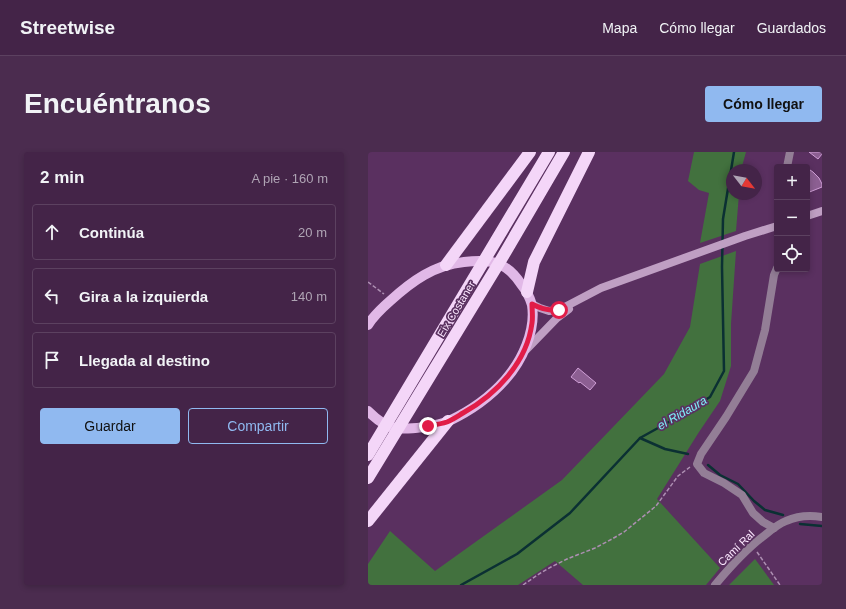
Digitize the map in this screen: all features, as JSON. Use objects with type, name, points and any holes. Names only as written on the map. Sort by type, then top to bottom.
[{"type":"highway","points":[[446,265],[530,152]]},
{"type":"highway","name":"Eix Costaner","points":[[371,451],[549,152]]},
{"type":"highway","name":"Eix Costaner","points":[[368,478],[502,258],[564,152]]},
{"type":"highway","points":[[527,292],[534,262],[589,152]]},
{"type":"highway","points":[[368,522],[448,422]]},
{"type":"main road","points":[[368,325],[372,318],[392,299],[419,277],[446,265],[462,262],[482,260],[494,262],[509,268],[527,292],[532,304],[533,321],[529,336],[522,354],[513,370],[492,393],[472,408],[448,422],[415,428],[395,428],[378,420],[368,411]]},
{"type":"street","points":[[788,164],[790,152]]},
{"type":"street","points":[[810,215],[822,211]]},
{"type":"street","points":[[532,304],[549,311],[559,310],[601,288],[774,227]]},
{"type":"street","points":[[774,528],[763,522],[753,513],[742,495],[724,483],[704,473],[697,464],[701,454],[754,371],[765,330],[775,272]]},
{"type":"street","points":[[522,354],[557,318],[579,300]]},
{"type":"street","name":"Camí Ral","points":[[715,585],[730,567],[752,545],[785,521],[799,517],[822,517]]},
{"type":"path","points":[[368,282],[392,299]]},
{"type":"path","points":[[523,585],[551,567],[595,548],[624,532],[656,506],[678,476],[697,464]]},
{"type":"path","points":[[752,545],[780,585]]},
{"type":"green space","points":[[694,152],[746,152],[743,164],[726,164],[726,200],[739,200],[736,231],[700,243],[709,193],[699,190],[688,181]]},
{"type":"green space","points":[[736,251],[731,324],[731,366],[720,401],[657,499],[720,568],[706,585],[583,585],[555,561],[518,585],[368,585],[368,564],[390,531],[435,571],[562,480],[664,374],[690,327],[700,264]]},
{"type":"green space","points":[[755,559],[774,585],[729,585]]},
{"type":"building","points":[[809,152],[822,152],[822,154],[818,159]]},
{"type":"building","points":[[810,170],[819,178],[822,187],[810,192]]},
{"type":"building","points":[[578,368],[596,383],[590,390],[571,377]]},
{"type":"waterway","name":"el Ridaura","points":[[461,585],[517,554],[570,513],[640,438],[710,397],[724,371],[722,267],[723,219],[734,152]]},
{"type":"waterway","points":[[640,438],[665,449],[688,454]]},
{"type":"waterway","points":[[708,465],[720,475],[738,484],[765,510],[783,515]]},
{"type":"waterway","points":[[800,524],[822,526]]},
{"type":"route","points":[[428,426],[448,422],[472,408],[492,393],[505,380],[513,370],[522,354],[529,336],[533,321],[532,304],[549,311],[559,310]]}]
